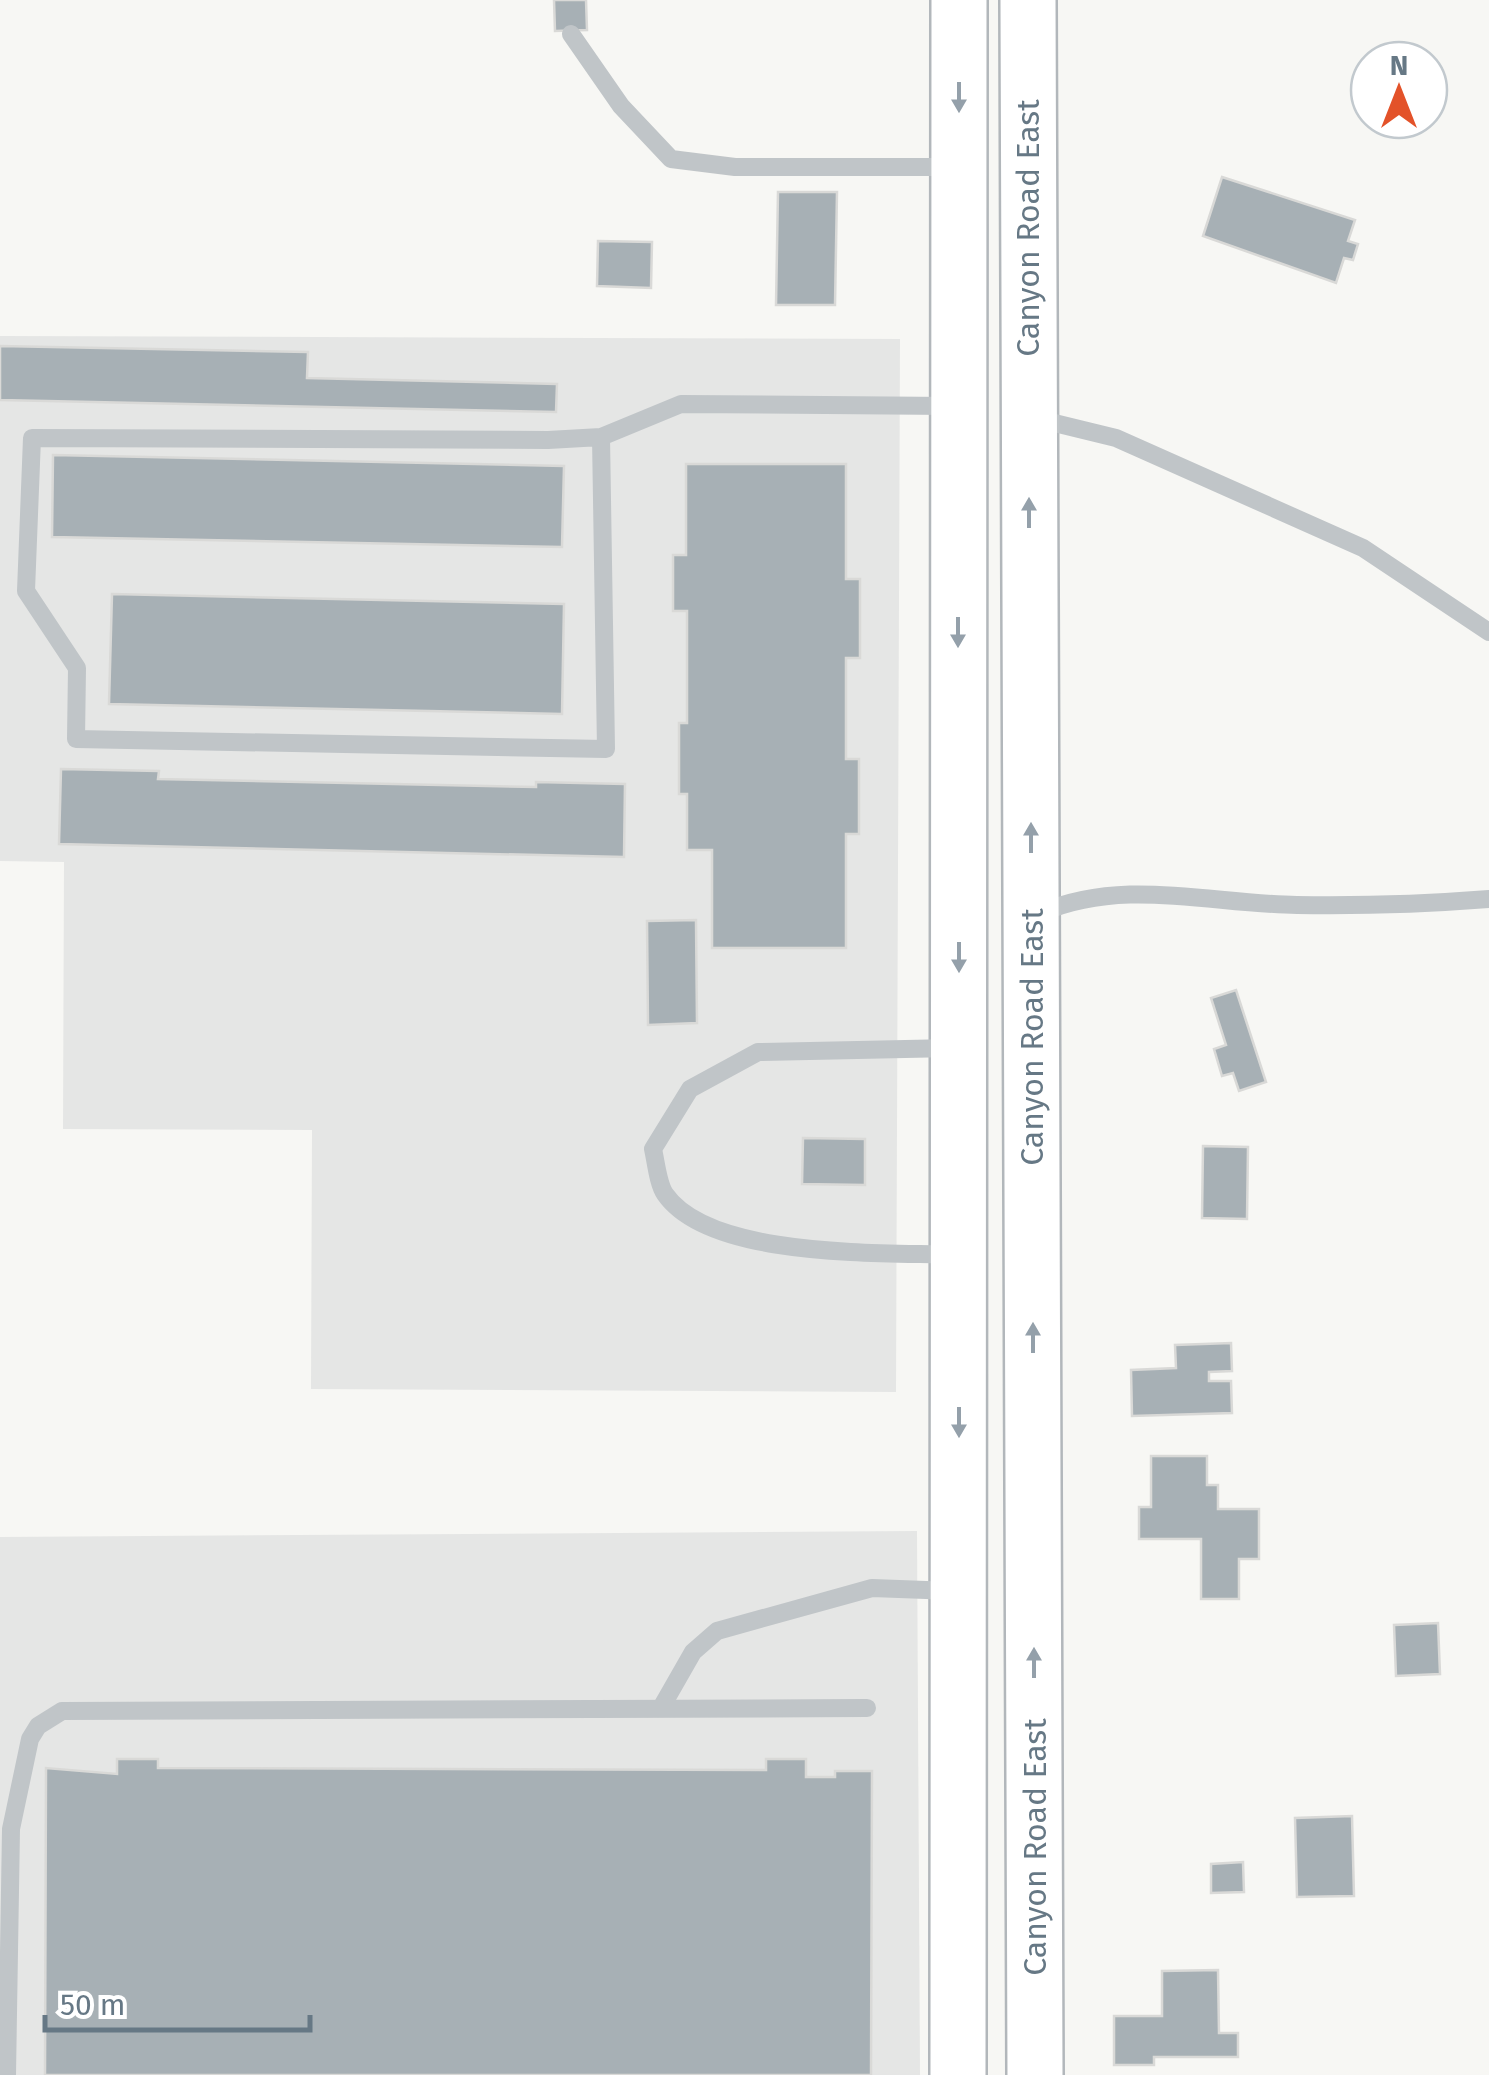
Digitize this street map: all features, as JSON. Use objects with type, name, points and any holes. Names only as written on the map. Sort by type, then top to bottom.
[{"type":"main road","points":[[958,2075],[959,0]]},
{"type":"main road","name":"Canyon Road East","points":[[1028,0],[1035,2075]]},
{"type":"lane","points":[[571,34],[621,106],[671,158],[735,168],[959,168]]},
{"type":"lane","points":[[602,437],[606,749],[76,738],[77,668],[26,591],[32,438],[602,437],[681,404],[958,406]]},
{"type":"lane","points":[[1029,417],[1116,438],[1363,548],[1489,632]]},
{"type":"lane","points":[[1031,918],[1076,898],[1128,895],[1296,905],[1489,898]]},
{"type":"lane","points":[[959,1048],[758,1052],[690,1089],[653,1150],[664,1194],[700,1224],[773,1246],[959,1256]]},
{"type":"lane","points":[[660,1708],[693,1652],[717,1631],[872,1588],[958,1591]]},
{"type":"lane","points":[[7,2075],[11,1830],[24,1754],[30,1739],[49,1718],[76,1708],[868,1708]]},
{"type":"shaded area","points":[[0,336],[900,339],[896,1392],[311,1389],[312,1130],[63,1129],[64,862],[0,861]]},
{"type":"shaded area","points":[[917,1531],[920,2075],[0,2075],[0,1537]]},
{"type":"building","points":[[554,0],[586,0],[587,30],[555,31]]},
{"type":"building","points":[[1222,177],[1355,220],[1348,241],[1358,244],[1353,260],[1344,258],[1336,283],[1203,236]]},
{"type":"building","points":[[778,192],[837,192],[835,305],[776,305]]},
{"type":"building","points":[[598,241],[652,242],[651,288],[597,286]]},
{"type":"building","points":[[0,346],[308,352],[307,378],[557,384],[556,412],[0,400]]},
{"type":"building","points":[[53,455],[564,466],[562,547],[52,537]]},
{"type":"building","points":[[686,464],[846,464],[846,579],[860,579],[860,658],[846,658],[846,759],[859,759],[859,834],[846,834],[846,948],[712,948],[712,850],[687,850],[687,794],[679,794],[679,723],[687,723],[687,611],[673,611],[673,555],[686,555]]},
{"type":"building","points":[[112,594],[564,604],[562,714],[109,704]]},
{"type":"building","points":[[61,769],[159,771],[158,779],[536,787],[536,782],[625,784],[624,857],[59,844]]},
{"type":"building","points":[[696,920],[697,1023],[648,1025],[647,921]]},
{"type":"building","points":[[1236,990],[1266,1082],[1239,1091],[1233,1073],[1222,1076],[1214,1049],[1226,1045],[1211,998]]},
{"type":"building","points":[[803,1138],[865,1139],[865,1185],[802,1184]]},
{"type":"building","points":[[1203,1146],[1248,1147],[1247,1219],[1202,1218]]},
{"type":"building","points":[[1231,1343],[1232,1371],[1209,1372],[1209,1381],[1231,1381],[1232,1413],[1132,1416],[1131,1370],[1176,1368],[1175,1345]]},
{"type":"building","points":[[1151,1456],[1207,1456],[1207,1485],[1218,1485],[1218,1509],[1259,1509],[1259,1559],[1239,1559],[1239,1599],[1201,1599],[1201,1539],[1139,1539],[1139,1507],[1151,1507]]},
{"type":"building","points":[[1438,1623],[1440,1674],[1396,1676],[1394,1625]]},
{"type":"building","points":[[117,1759],[158,1759],[158,1768],[766,1770],[766,1759],[806,1759],[806,1777],[835,1777],[835,1771],[872,1771],[871,2075],[45,2075],[46,1768],[117,1774]]},
{"type":"building","points":[[1352,1816],[1354,1896],[1297,1897],[1295,1818]]},
{"type":"building","points":[[1243,1862],[1244,1892],[1211,1893],[1211,1864]]},
{"type":"building","points":[[1218,1970],[1219,2033],[1238,2033],[1238,2057],[1154,2057],[1154,2065],[1114,2065],[1114,2016],[1162,2016],[1162,1971]]}]
